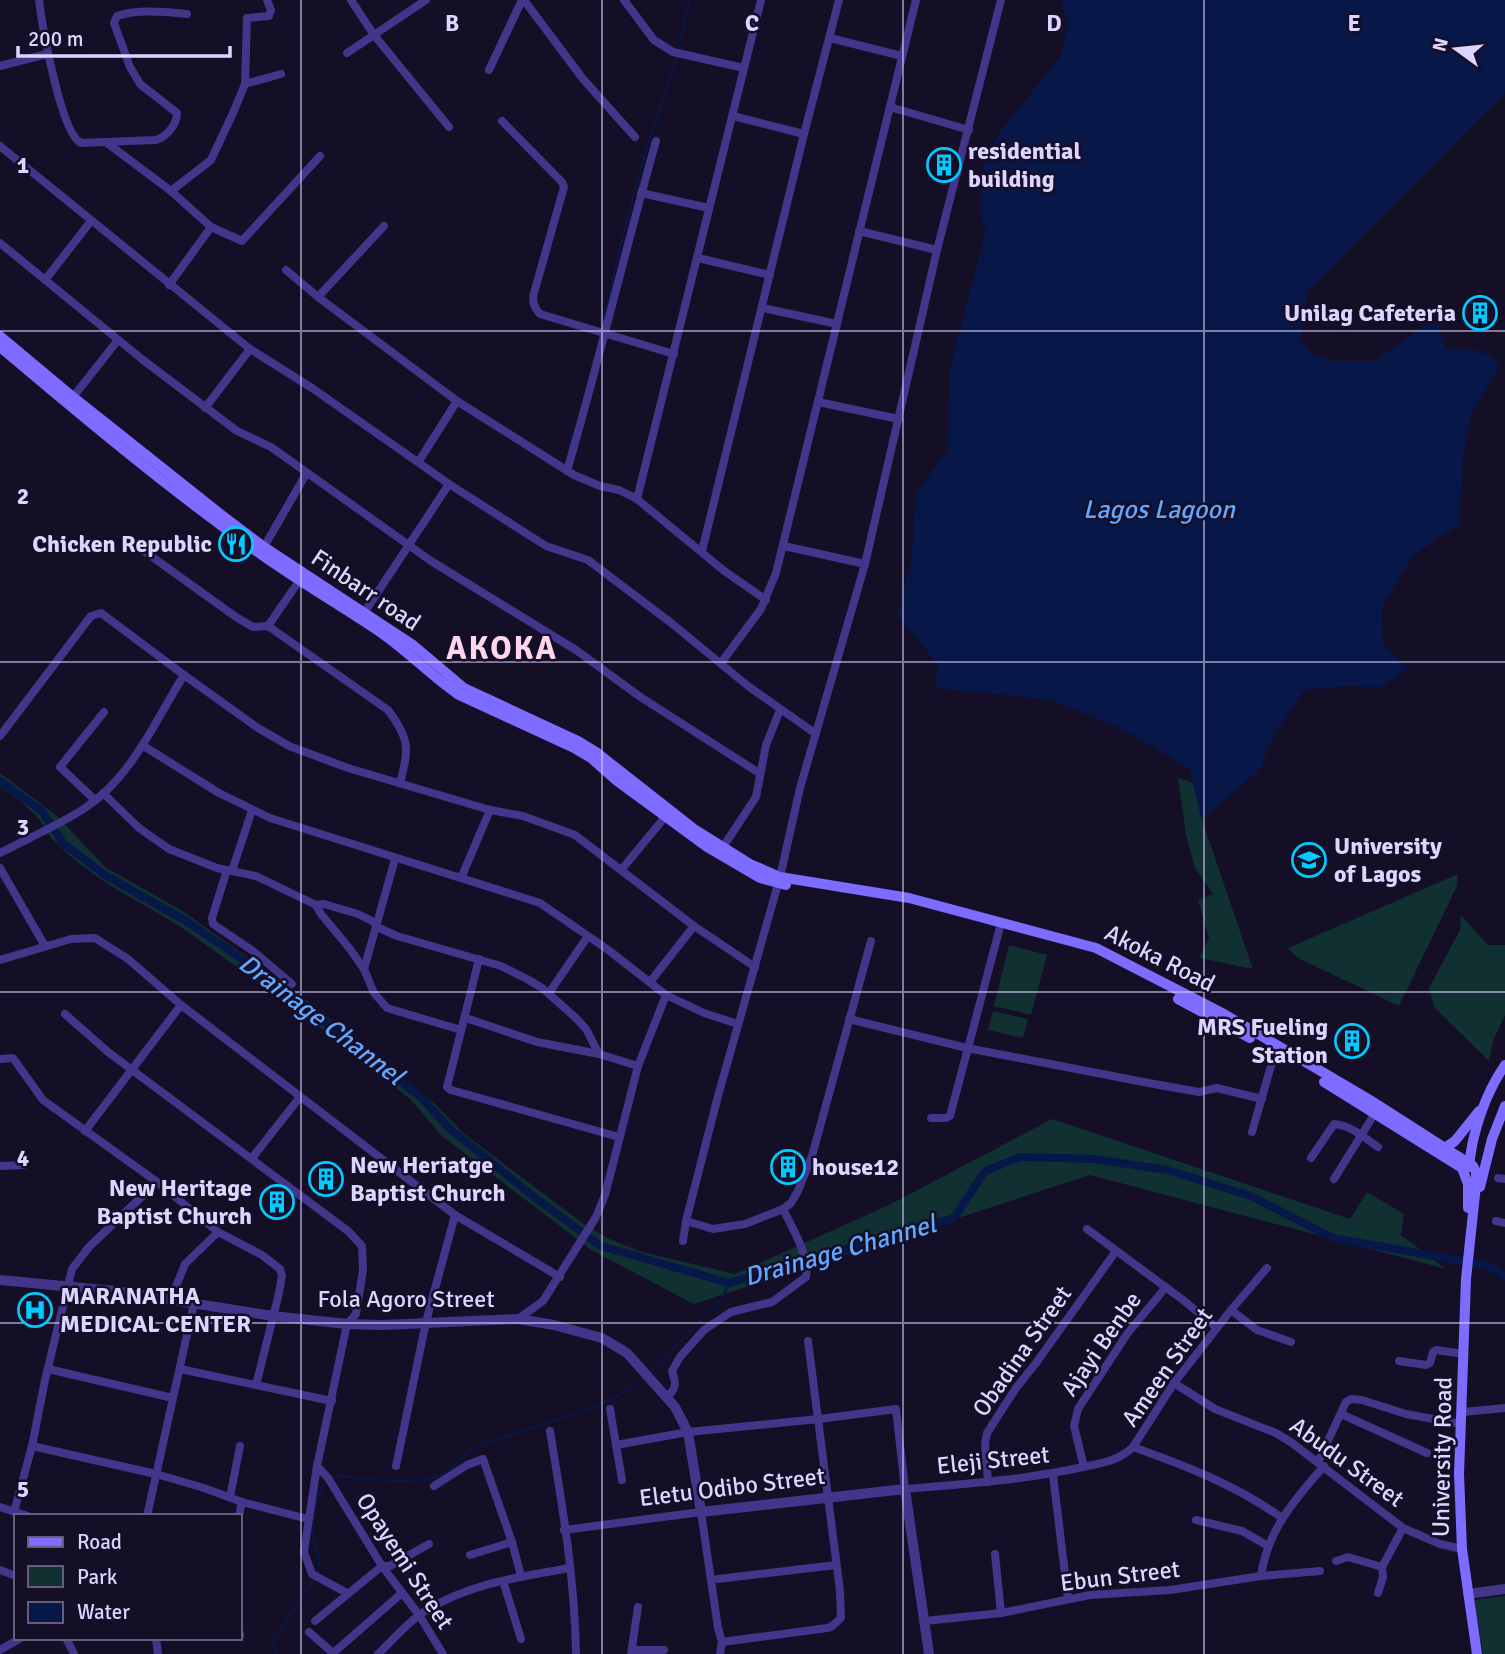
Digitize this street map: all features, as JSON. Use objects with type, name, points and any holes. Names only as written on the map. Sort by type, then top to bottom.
[{"type":"main road","name":"Finbarr road","points":[[0,336],[216,516],[413,645],[464,688],[596,752],[694,829],[762,874]]},
{"type":"main road","name":"Finbarr road","points":[[0,347],[68,405],[299,581],[407,651],[459,695],[591,758],[707,847],[762,874]]},
{"type":"main road","points":[[762,874],[779,880],[885,899],[1095,951],[1275,1052],[1375,1113],[1455,1163],[1464,1170],[1468,1184]]},
{"type":"main road","name":"Akoka Road","points":[[779,880],[909,898],[1095,951],[1224,1014],[1469,1163]]},
{"type":"main road","points":[[1446,1147],[1455,1141],[1485,1103],[1505,1065]]},
{"type":"main road","points":[[1494,1087],[1493,1096],[1497,1100],[1505,1100]]},
{"type":"main road","points":[[1468,1260],[1469,1163],[1485,1103]]},
{"type":"main road","points":[[1473,1220],[1492,1139],[1505,1107]]},
{"type":"main road","points":[[1455,1163],[1469,1163],[1482,1155],[1492,1139]]},
{"type":"main road","points":[[1468,1260],[1476,1172],[1469,1163]]},
{"type":"main road","name":"University Road","points":[[1468,1260],[1459,1474],[1462,1549],[1477,1654]]},
{"type":"street","points":[[39,0],[47,54],[65,114],[75,139],[82,144],[162,138],[174,125],[177,113],[147,92],[134,75],[114,23],[115,18],[127,13],[187,14]]},
{"type":"street","points":[[171,191],[211,160],[246,84],[245,23],[247,18],[268,16],[271,10],[267,0]]},
{"type":"street","points":[[351,0],[374,35],[449,127]]},
{"type":"street","points":[[347,53],[426,0]]},
{"type":"street","points":[[489,70],[523,0],[583,79],[635,137]]},
{"type":"street","points":[[624,0],[654,40],[677,53],[744,68]]},
{"type":"street","points":[[636,499],[761,0]]},
{"type":"street","points":[[702,551],[839,0]]},
{"type":"street","points":[[721,663],[749,627],[772,587],[916,0]]},
{"type":"street","points":[[683,1241],[738,1024],[779,880],[788,834],[865,564],[937,250],[1001,0]]},
{"type":"street","points":[[830,38],[902,55]]},
{"type":"street","points":[[0,66],[47,54]]},
{"type":"street","points":[[246,84],[281,74]]},
{"type":"street","points":[[890,107],[969,130]]},
{"type":"street","points":[[733,116],[804,134]]},
{"type":"street","points":[[502,121],[564,187],[534,293],[534,305],[540,314],[674,354]]},
{"type":"street","points":[[567,471],[602,332],[656,141]]},
{"type":"street","points":[[107,143],[171,191],[211,227],[242,242],[320,156]]},
{"type":"street","points":[[0,146],[250,349],[419,461],[449,484],[546,545],[588,560],[780,710],[816,734]]},
{"type":"street","points":[[641,192],[709,208]]},
{"type":"street","points":[[45,280],[91,221]]},
{"type":"street","points":[[318,297],[384,226]]},
{"type":"street","points":[[169,285],[211,227]]},
{"type":"street","points":[[859,231],[937,250]]},
{"type":"street","points":[[0,243],[118,340],[237,431],[271,447],[408,545],[576,650],[639,696],[759,773]]},
{"type":"street","points":[[698,258],[770,275]]},
{"type":"street","points":[[286,270],[457,401],[567,471],[636,499],[723,570],[766,600]]},
{"type":"street","points":[[763,308],[838,324]]},
{"type":"street","points":[[73,397],[118,340]]},
{"type":"street","points":[[205,408],[250,349]]},
{"type":"street","points":[[419,461],[457,401]]},
{"type":"street","points":[[818,402],[898,419]]},
{"type":"street","points":[[264,547],[306,474]]},
{"type":"street","points":[[364,613],[449,484]]},
{"type":"street","points":[[130,541],[246,624],[253,627],[268,626],[387,710],[399,727],[407,747],[400,783]]},
{"type":"street","points":[[784,546],[865,564]]},
{"type":"street","points":[[268,626],[299,581]]},
{"type":"street","points":[[0,736],[66,648],[96,613],[108,618],[258,728],[289,746],[316,758],[563,829],[595,849],[694,926],[754,967]]},
{"type":"street","points":[[0,853],[87,807],[120,777],[184,675]]},
{"type":"street","points":[[723,847],[756,797],[765,745],[780,710]]},
{"type":"street","points":[[95,800],[60,767],[104,712]]},
{"type":"street","points":[[142,745],[192,777],[270,818],[540,903],[666,995],[704,1013],[738,1024]]},
{"type":"street","points":[[103,793],[139,828],[169,849],[193,860],[256,876],[316,905],[324,904],[358,914],[397,936],[479,959],[527,979],[549,993],[586,1029],[599,1054]]},
{"type":"street","points":[[252,810],[212,918],[213,924],[253,951],[292,984]]},
{"type":"street","points":[[461,878],[490,810]]},
{"type":"street","points":[[622,869],[666,817]]},
{"type":"street","points":[[364,969],[396,859]]},
{"type":"street","points":[[0,868],[45,946]]},
{"type":"street","points":[[316,905],[364,969],[374,993],[387,1008],[461,1030]]},
{"type":"street","points":[[650,982],[694,926]]},
{"type":"street","points":[[931,1118],[950,1116],[1000,927]]},
{"type":"street","points":[[549,993],[588,936]]},
{"type":"street","points":[[0,960],[71,939],[95,938],[128,960],[300,1097],[455,1215],[560,1276]]},
{"type":"street","points":[[686,1221],[713,1229],[745,1224],[783,1209],[798,1191],[812,1156],[871,941]]},
{"type":"street","points":[[479,959],[466,1018],[446,1082],[447,1087],[619,1137]]},
{"type":"street","points":[[518,1319],[542,1301],[560,1276],[605,1195],[638,1066],[666,995]]},
{"type":"street","points":[[85,1131],[181,1004]]},
{"type":"street","points":[[65,1014],[131,1069],[348,1231],[362,1246],[363,1270],[356,1314],[347,1324],[307,1519],[304,1552],[317,1575],[347,1593]]},
{"type":"street","points":[[466,1018],[537,1042],[599,1054],[638,1066]]},
{"type":"street","points":[[849,1019],[968,1048],[1188,1091],[1217,1088],[1262,1099]]},
{"type":"street","points":[[1252,1132],[1275,1052]]},
{"type":"street","points":[[0,1059],[13,1058],[43,1100],[156,1182],[218,1232],[262,1255],[281,1269],[282,1276],[256,1385]]},
{"type":"street","points":[[252,1158],[300,1097]]},
{"type":"street","points":[[1334,1179],[1375,1113]]},
{"type":"street","points":[[1311,1158],[1334,1124],[1339,1123],[1378,1147]]},
{"type":"street","points":[[0,1166],[24,1165]]},
{"type":"street","points":[[14,1512],[32,1446],[72,1269],[156,1182]]},
{"type":"street","points":[[667,1397],[675,1391],[672,1371],[680,1357],[704,1330],[731,1312],[772,1302],[807,1277],[800,1247],[783,1209]]},
{"type":"street","points":[[397,1466],[426,1322],[455,1215]]},
{"type":"street","points":[[1087,1229],[1217,1328]]},
{"type":"street","points":[[172,1299],[177,1278],[185,1264],[218,1232]]},
{"type":"street","name":"Obadina Street","points":[[988,1482],[985,1444],[987,1433],[1016,1388],[1037,1363],[1116,1251]]},
{"type":"street","name":"Ameen Street","points":[[1084,1467],[1124,1456],[1133,1447],[1174,1382],[1267,1268]]},
{"type":"street","name":"Fola Agoro Street","points":[[0,1280],[172,1299],[273,1316],[347,1324],[518,1319],[541,1322],[602,1338],[627,1353],[675,1407],[688,1432],[701,1512]]},
{"type":"street","name":"Ajayi Benbe","points":[[1084,1467],[1074,1426],[1078,1409],[1127,1334],[1166,1287]]},
{"type":"street","points":[[541,1322],[542,1301]]},
{"type":"street","points":[[147,1514],[194,1303]]},
{"type":"street","points":[[1231,1310],[1257,1330],[1291,1342]]},
{"type":"street","points":[[722,1642],[831,1627],[841,1618],[808,1341]]},
{"type":"street","points":[[1399,1361],[1426,1365],[1430,1363],[1436,1350],[1464,1354]]},
{"type":"street","points":[[180,1369],[331,1401]]},
{"type":"street","points":[[48,1370],[173,1398]]},
{"type":"street","name":"Abudu Street","points":[[1174,1382],[1215,1409],[1276,1433],[1404,1528],[1440,1544],[1462,1549]]},
{"type":"street","points":[[1261,1576],[1268,1546],[1282,1518],[1321,1464],[1348,1400],[1362,1400],[1406,1414],[1462,1418],[1505,1408]]},
{"type":"street","points":[[610,1409],[622,1480]]},
{"type":"street","points":[[616,1445],[688,1432],[895,1409],[929,1654]]},
{"type":"street","points":[[1341,1414],[1427,1453]]},
{"type":"street","points":[[550,1431],[570,1567],[576,1654]]},
{"type":"street","points":[[32,1446],[156,1474],[242,1502],[307,1519]]},
{"type":"street","points":[[230,1497],[240,1446]]},
{"type":"street","points":[[1133,1447],[1219,1479],[1253,1497],[1282,1518]]},
{"type":"street","points":[[434,1486],[467,1465],[483,1459],[521,1576]]},
{"type":"street","name":"Opayemi Street","points":[[317,1466],[335,1488],[382,1566],[419,1615],[443,1654]]},
{"type":"street","name":"Eleji Street","points":[[905,1489],[1053,1475],[1084,1467]]},
{"type":"street","points":[[1053,1475],[1068,1599]]},
{"type":"street","name":"Eletu Odibo Street","points":[[565,1531],[828,1496],[905,1489]]},
{"type":"street","points":[[239,1514],[242,1502]]},
{"type":"street","points":[[0,1507],[21,1514]]},
{"type":"street","points":[[701,1512],[722,1642],[720,1654]]},
{"type":"street","points":[[1196,1520],[1242,1531],[1268,1546]]},
{"type":"street","points":[[1378,1593],[1383,1577],[1382,1567],[1404,1528]]},
{"type":"street","points":[[470,1555],[512,1542]]},
{"type":"street","points":[[316,1621],[382,1566],[390,1566],[429,1544]]},
{"type":"street","points":[[995,1553],[1001,1613]]},
{"type":"street","points":[[1336,1561],[1348,1557],[1382,1567]]},
{"type":"street","points":[[718,1579],[836,1565]]},
{"type":"street","points":[[378,1654],[419,1615],[448,1598],[471,1588],[570,1567]]},
{"type":"street","name":"Ebun Street","points":[[925,1621],[1001,1613],[1113,1593],[1170,1590],[1261,1576],[1320,1571]]},
{"type":"street","points":[[502,1581],[521,1639]]},
{"type":"street","points":[[1468,1594],[1505,1589]]},
{"type":"street","points":[[309,1632],[333,1654],[402,1593]]},
{"type":"street","points":[[638,1607],[631,1652],[664,1650]]},
{"type":"street","points":[[0,1650],[18,1640]]},
{"type":"green space","points":[[0,773],[57,816],[105,867],[181,910],[295,991],[435,1104],[463,1133],[585,1225],[607,1238],[642,1252],[735,1274],[889,1205],[1052,1119],[1350,1219],[1367,1192],[1404,1214],[1401,1235],[1446,1269],[1090,1175],[694,1304],[591,1250],[443,1137],[411,1100],[308,1018],[181,927],[106,883],[77,862],[51,838],[39,819],[21,801],[0,787]]},
{"type":"green space","points":[[1178,778],[1193,783],[1202,820],[1253,969],[1199,958],[1209,938],[1198,900],[1213,894],[1195,868],[1186,835]]},
{"type":"green space","points":[[1458,874],[1457,886],[1399,1006],[1298,958],[1288,948]]},
{"type":"green space","points":[[1461,915],[1488,945],[1505,945],[1505,1015],[1493,1041],[1489,1061],[1434,1007],[1429,988],[1460,930]]},
{"type":"green space","points":[[1009,945],[1047,955],[1031,1015],[994,1006]]},
{"type":"green space","points":[[993,1011],[1028,1019],[1023,1038],[988,1030]]},
{"type":"green space","points":[[1505,1596],[1505,1654],[1483,1654],[1474,1600]]},
{"type":"water","name":"Lagos Lagoon","points":[[1061,0],[1505,0],[1505,93],[1307,292],[1305,320],[1300,338],[1309,352],[1333,361],[1375,361],[1426,324],[1439,325],[1446,348],[1484,353],[1499,367],[1472,413],[1463,456],[1459,525],[1415,554],[1381,608],[1383,645],[1408,669],[1380,687],[1344,686],[1304,690],[1272,739],[1260,769],[1202,820],[1190,769],[1125,731],[1052,700],[936,688],[937,663],[897,616],[912,558],[916,493],[947,451],[950,368],[986,231],[979,211],[985,158],[1000,132],[1060,57],[1068,23]]},
{"type":"waterway","points":[[679,49],[689,0]]},
{"type":"waterway","points":[[603,325],[623,234],[676,58]]},
{"type":"waterway","points":[[568,451],[575,429]]},
{"type":"waterway","name":"Drainage Channel","points":[[0,781],[42,811],[63,843],[105,875],[186,921],[258,970],[421,1097],[449,1128],[534,1197],[601,1246],[729,1283],[954,1218],[985,1171],[1020,1157],[1094,1159],[1167,1170],[1251,1196],[1333,1238],[1486,1265],[1505,1276]]},
{"type":"waterway","points":[[650,1372],[723,1297],[729,1283]]},
{"type":"waterway","points":[[333,1478],[336,1476],[409,1481],[440,1476],[476,1448],[607,1401],[643,1378]]},
{"type":"waterway","points":[[316,1574],[319,1563],[313,1524],[316,1503],[328,1481]]},
{"type":"waterway","points":[[276,1654],[274,1641],[313,1579]]},
{"type":"place","name":"residential building","points":[[944,165]]},
{"type":"place","name":"Unilag Cafeteria","points":[[1480,313]]},
{"type":"place","name":"Chicken Republic","points":[[236,544]]},
{"type":"place","name":"University of Lagos","points":[[1309,860]]},
{"type":"place","name":"MRS Fueling Station","points":[[1352,1041]]},
{"type":"place","name":"house12","points":[[788,1167]]},
{"type":"place","name":"New Heriatge Baptist Church","points":[[326,1179]]},
{"type":"place","name":"New Heritage Baptist Church","points":[[277,1202]]},
{"type":"place","name":"MARANATHA MEDICAL CENTER","points":[[35,1310]]},
{"type":"district","name":"AKOKA","points":[[502,648]]}]
